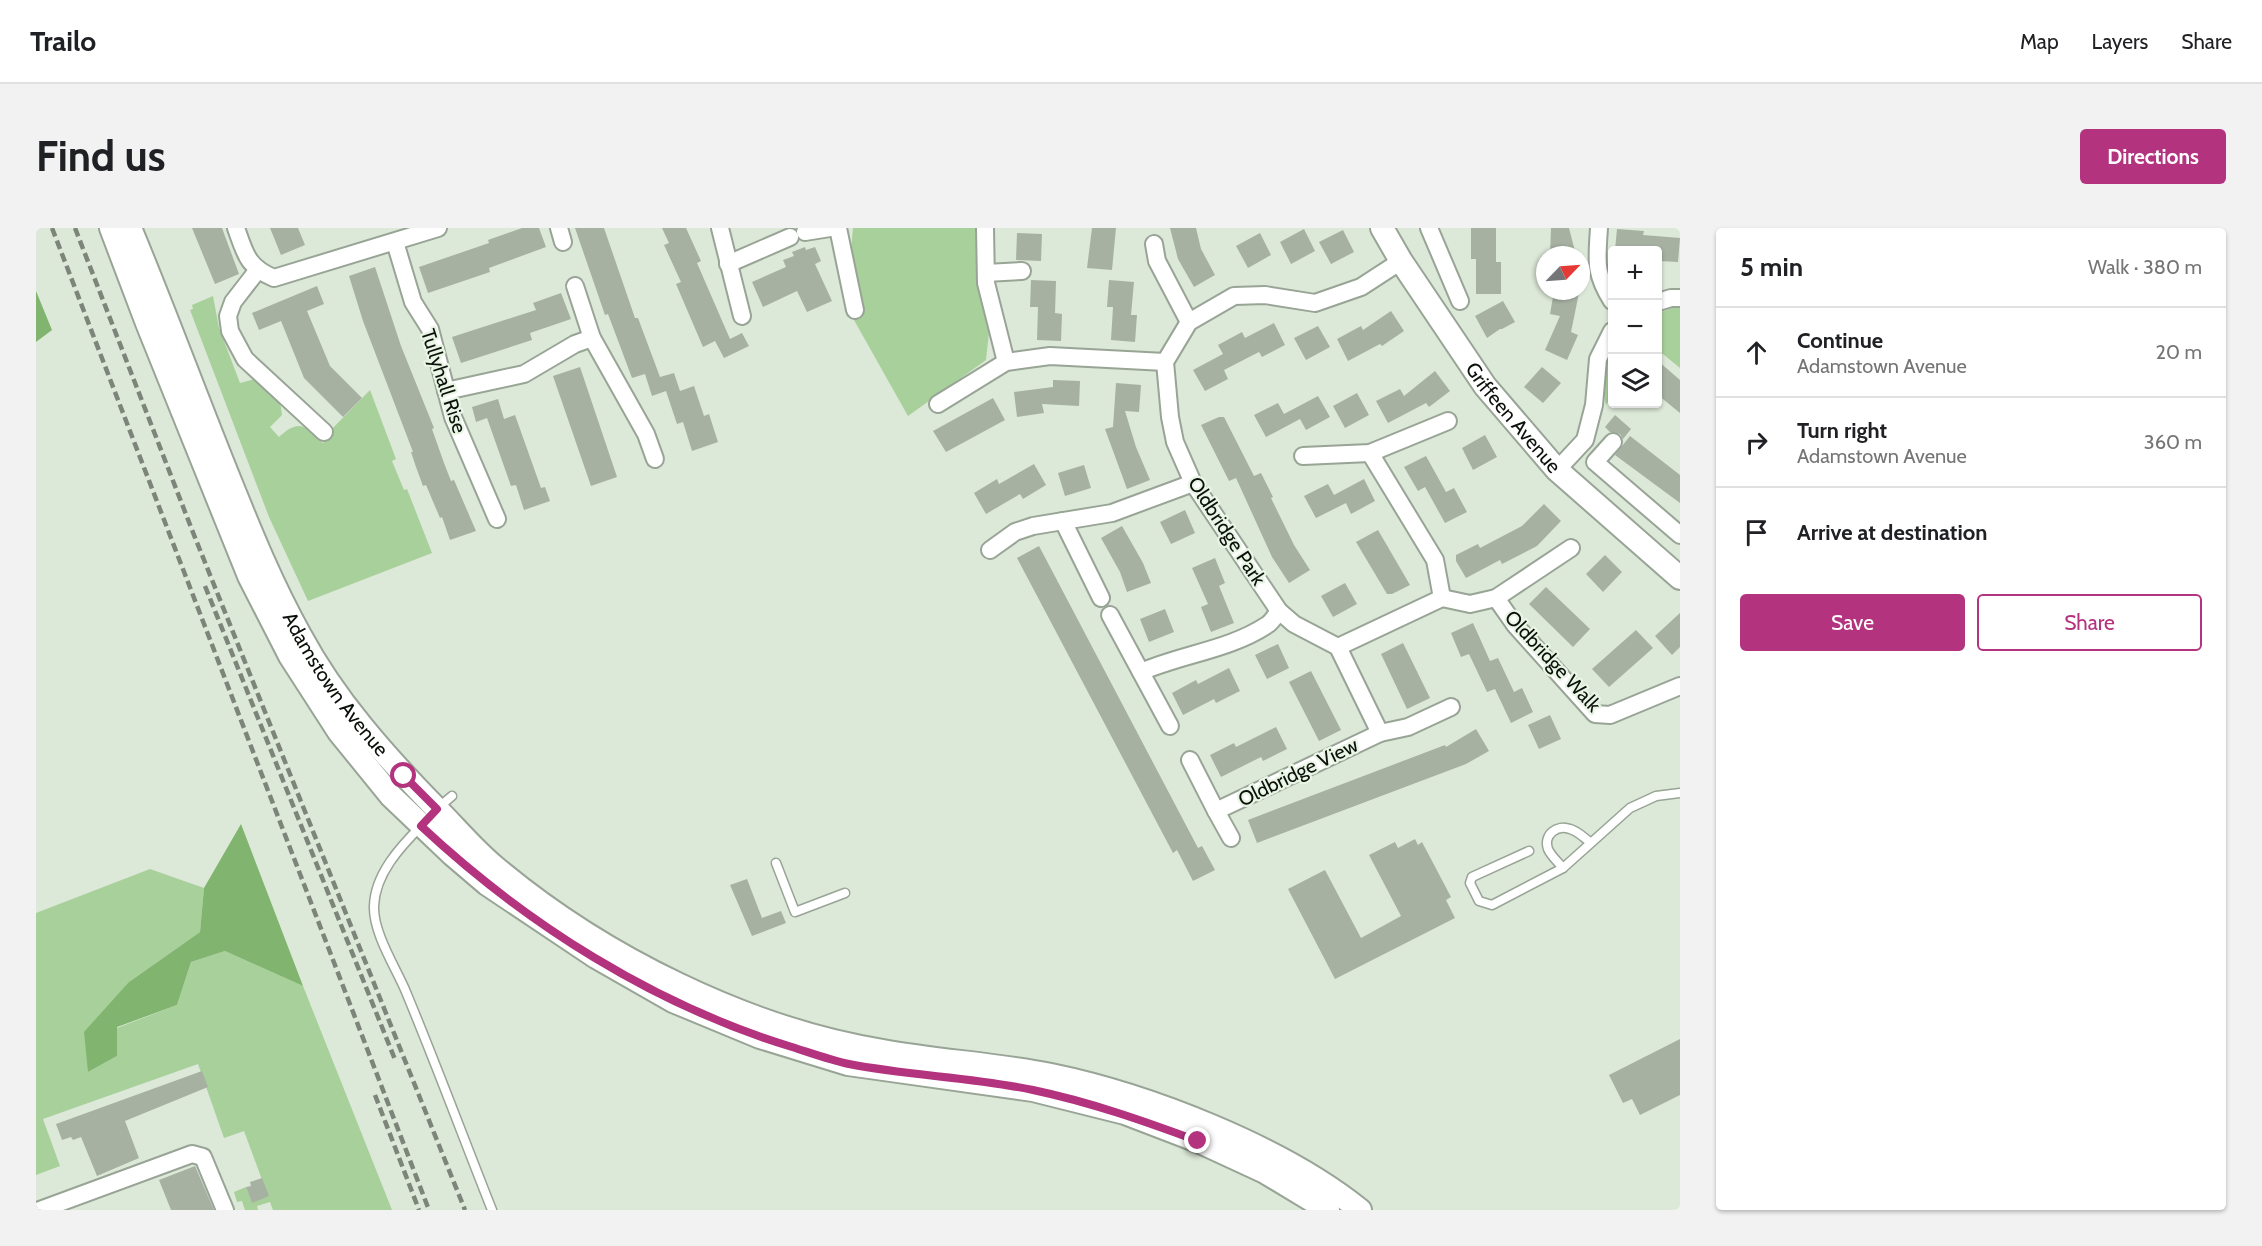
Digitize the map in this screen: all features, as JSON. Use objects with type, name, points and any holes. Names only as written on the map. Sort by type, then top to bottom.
[{"type":"street","name":"Adamstown Avenue","points":[[111,228],[249,576],[285,646],[339,732],[391,796],[421,826],[487,884],[562,936],[673,1001],[760,1037],[848,1064],[1033,1089],[1125,1113],[1217,1150],[1264,1172],[1328,1210]]},
{"type":"street","name":"Adamstown Avenue","points":[[130,228],[264,565],[301,637],[327,679],[363,729],[403,775],[445,802],[492,866],[556,914],[643,968],[725,1005],[820,1037],[881,1051],[1050,1075],[1101,1087],[1212,1127],[1297,1169],[1360,1210]]},
{"type":"street","points":[[236,228],[244,251],[257,271],[273,278],[438,228]]},
{"type":"street","points":[[720,228],[742,316]]},
{"type":"street","points":[[728,264],[797,235],[830,228]]},
{"type":"street","points":[[838,228],[855,310]]},
{"type":"street","points":[[985,228],[986,283],[1006,362]]},
{"type":"street","name":"Griffeen Avenue","points":[[1382,228],[1401,261],[1485,386],[1557,470],[1680,578]]},
{"type":"street","points":[[1429,228],[1460,301]]},
{"type":"street","points":[[1599,228],[1597,263],[1601,282],[1611,300]]},
{"type":"street","name":"Tullyhall Rise","points":[[395,242],[413,302],[430,329],[453,417],[497,519]]},
{"type":"street","points":[[1154,244],[1156,261],[1189,322]]},
{"type":"street","points":[[938,404],[1006,362],[1050,356],[1165,362],[1189,322],[1234,296],[1265,295],[1315,303],[1360,287],[1401,261]]},
{"type":"street","points":[[257,271],[233,302],[228,316],[230,331],[245,359],[324,432]]},
{"type":"street","points":[[986,273],[1022,272]]},
{"type":"street","points":[[575,286],[592,338],[646,434],[655,459]]},
{"type":"street","points":[[1662,301],[1680,298]]},
{"type":"street","points":[[446,391],[524,374],[575,344],[592,338]]},
{"type":"street","points":[[1557,470],[1585,440],[1594,405],[1598,359],[1608,339]]},
{"type":"street","name":"Oldbridge Park","points":[[1165,362],[1170,417],[1175,441],[1193,483],[1279,611],[1294,624],[1338,647]]},
{"type":"street","points":[[1303,456],[1370,453],[1448,421]]},
{"type":"street","points":[[1613,442],[1595,462],[1680,535]]},
{"type":"street","points":[[1370,453],[1435,560],[1442,598]]},
{"type":"street","points":[[990,550],[1015,532],[1034,526],[1112,513],[1193,483]]},
{"type":"street","points":[[1063,521],[1101,598]]},
{"type":"street","points":[[1338,647],[1442,598],[1470,604],[1496,598],[1571,548]]},
{"type":"street","name":"Oldbridge Walk","points":[[1496,598],[1515,625],[1595,714],[1610,715],[1680,686]]},
{"type":"street","points":[[1141,672],[1164,662],[1230,644],[1269,624],[1279,611]]},
{"type":"street","points":[[1110,615],[1170,726]]},
{"type":"street","name":"Oldbridge View","points":[[1338,647],[1380,733]]},
{"type":"street","name":"Oldbridge View","points":[[1216,811],[1380,733],[1408,727],[1451,707]]},
{"type":"street","name":"Oldbridge View","points":[[1190,760],[1231,837]]},
{"type":"street","points":[[40,1210],[192,1154],[203,1157],[225,1210]]},
{"type":"lane","points":[[1529,851],[1472,877],[1470,883],[1479,901],[1492,905],[1563,868],[1590,842],[1637,804],[1656,796],[1680,793]]},
{"type":"lane","points":[[445,802],[402,845],[379,881],[374,907],[377,926],[406,991],[492,1210]]},
{"type":"lane","points":[[1563,868],[1548,850],[1547,842],[1552,831],[1557,828],[1570,828],[1590,842]]},
{"type":"lane","points":[[776,862],[795,912],[845,893]]},
{"type":"green space","points":[[853,228],[977,228],[980,282],[990,323],[986,360],[908,416],[845,304],[858,295],[850,261]]},
{"type":"green space","points":[[36,291],[52,330],[36,342]]},
{"type":"green space","points":[[213,296],[219,328],[240,383],[255,379],[280,401],[282,415],[270,427],[279,437],[292,428],[302,426],[323,443],[332,433],[330,431],[370,390],[396,459],[392,461],[404,490],[407,489],[432,553],[308,601],[269,517],[190,310],[193,309],[192,305]]},
{"type":"green space","points":[[1680,305],[1680,368],[1662,353],[1662,312]]},
{"type":"green space","points":[[1608,358],[1608,402],[1606,405],[1603,376]]},
{"type":"green space","points":[[241,824],[303,986],[225,951],[191,962],[177,1005],[117,1027],[117,1056],[88,1072],[84,1032],[129,982],[200,932],[204,888]]},
{"type":"green space","points":[[150,869],[204,888],[200,932],[129,982],[88,1072],[117,1056],[117,1028],[177,1005],[191,962],[225,951],[303,986],[392,1210],[273,1210],[270,1202],[257,1206],[258,1210],[245,1210],[242,1201],[237,1202],[234,1192],[246,1187],[252,1202],[268,1196],[244,1131],[224,1138],[198,1064],[43,1119],[60,1166],[36,1175],[36,913]]},
{"type":"building","points":[[192,228],[222,228],[239,274],[215,284]]},
{"type":"building","points":[[270,228],[298,228],[305,245],[281,255]]},
{"type":"building","points":[[522,228],[539,228],[546,247],[489,268],[490,272],[428,293],[419,267],[489,243],[488,240]]},
{"type":"building","points":[[575,228],[604,228],[635,318],[638,318],[660,377],[674,373],[680,391],[694,386],[704,416],[709,414],[718,442],[692,451],[683,422],[677,424],[666,391],[652,396],[645,374],[632,378],[608,314],[605,315]]},
{"type":"building","points":[[662,228],[686,228],[701,261],[697,263],[730,339],[742,333],[749,346],[724,358],[715,341],[703,347],[676,284],[681,282],[664,245],[669,243]]},
{"type":"building","points":[[1092,228],[1116,228],[1112,270],[1087,268]]},
{"type":"building","points":[[1170,228],[1196,228],[1201,249],[1215,275],[1194,287],[1178,259]]},
{"type":"building","points":[[1471,228],[1496,228],[1496,262],[1501,262],[1501,294],[1476,294],[1476,259],[1471,259]]},
{"type":"building","points":[[1551,228],[1569,228],[1574,246],[1550,246]]},
{"type":"building","points":[[1304,229],[1315,251],[1291,264],[1280,242]]},
{"type":"building","points":[[1617,229],[1644,231],[1643,235],[1680,238],[1678,262],[1662,261],[1662,246],[1615,246]]},
{"type":"building","points":[[1343,230],[1354,252],[1331,264],[1319,242]]},
{"type":"building","points":[[1017,233],[1042,234],[1041,261],[1016,260]]},
{"type":"building","points":[[1260,233],[1271,255],[1248,268],[1236,246]]},
{"type":"building","points":[[805,247],[806,250],[815,247],[821,261],[815,264],[832,301],[807,312],[797,291],[763,307],[752,282],[786,267],[783,260],[794,256],[792,252]]},
{"type":"building","points":[[375,267],[401,346],[434,428],[432,429],[444,463],[451,481],[454,480],[476,531],[450,540],[442,517],[440,518],[426,485],[423,486],[411,452],[413,452],[363,321],[349,276]]},
{"type":"building","points":[[1031,280],[1056,281],[1055,313],[1062,314],[1061,341],[1037,340],[1038,307],[1030,307]]},
{"type":"building","points":[[1109,280],[1134,282],[1131,315],[1137,315],[1135,342],[1111,340],[1113,307],[1107,307]]},
{"type":"building","points":[[317,286],[324,304],[307,311],[330,366],[362,398],[343,417],[304,378],[281,321],[259,330],[252,313]]},
{"type":"building","points":[[561,293],[571,319],[530,333],[532,340],[461,363],[452,337],[536,310],[533,303]]},
{"type":"building","points":[[1552,300],[1578,300],[1571,332],[1578,335],[1567,360],[1545,350],[1560,316],[1550,314]]},
{"type":"building","points":[[1503,301],[1515,322],[1487,338],[1475,316]]},
{"type":"building","points":[[1391,311],[1404,331],[1382,346],[1380,344],[1348,361],[1337,339],[1361,326],[1363,330]]},
{"type":"building","points":[[1274,323],[1285,345],[1262,357],[1259,352],[1224,370],[1228,379],[1205,391],[1193,370],[1223,354],[1218,345],[1242,332],[1245,338]]},
{"type":"building","points":[[1318,326],[1330,347],[1306,360],[1294,338]]},
{"type":"building","points":[[1662,364],[1680,380],[1680,413],[1662,398]]},
{"type":"building","points":[[580,367],[617,477],[591,486],[553,376]]},
{"type":"building","points":[[1542,367],[1561,383],[1543,403],[1524,387]]},
{"type":"building","points":[[1435,371],[1450,391],[1429,407],[1426,403],[1388,423],[1376,401],[1400,389],[1404,396]]},
{"type":"building","points":[[1053,380],[1080,381],[1079,406],[1042,404],[1044,413],[1017,417],[1014,392],[1053,387]]},
{"type":"building","points":[[1116,383],[1141,385],[1139,412],[1125,411],[1136,447],[1150,480],[1127,489],[1105,429],[1113,427]]},
{"type":"building","points":[[1357,393],[1369,415],[1345,428],[1333,406]]},
{"type":"building","points":[[1318,396],[1330,417],[1306,430],[1300,419],[1266,437],[1254,415],[1278,403],[1284,414]]},
{"type":"building","points":[[993,398],[1005,420],[946,452],[933,431]]},
{"type":"building","points":[[498,399],[504,419],[515,415],[541,488],[545,487],[550,501],[524,510],[516,485],[511,486],[487,418],[476,422],[472,407]]},
{"type":"building","points":[[1615,415],[1631,429],[1623,439],[1620,434],[1610,432],[1605,427]]},
{"type":"building","points":[[1224,417],[1254,476],[1261,473],[1294,545],[1310,570],[1289,583],[1272,557],[1236,478],[1229,481],[1201,425]]},
{"type":"building","points":[[1485,435],[1497,457],[1473,470],[1462,448]]},
{"type":"building","points":[[1630,436],[1680,475],[1680,503],[1615,455]]},
{"type":"building","points":[[1426,456],[1446,492],[1454,488],[1467,512],[1445,523],[1425,487],[1418,491],[1404,467]]},
{"type":"building","points":[[1034,464],[1046,485],[1023,499],[1020,494],[986,514],[974,493],[997,479],[999,484]]},
{"type":"building","points":[[1084,465],[1091,488],[1065,496],[1058,473]]},
{"type":"building","points":[[1364,479],[1375,501],[1351,514],[1346,503],[1316,518],[1304,496],[1328,484],[1334,495]]},
{"type":"building","points":[[1544,504],[1561,521],[1537,546],[1502,564],[1500,560],[1466,578],[1456,561],[1456,555],[1478,544],[1480,548],[1522,526]]},
{"type":"building","points":[[1185,510],[1195,533],[1171,544],[1160,522]]},
{"type":"building","points":[[1122,526],[1143,563],[1151,583],[1127,592],[1120,572],[1101,538]]},
{"type":"building","points":[[1378,530],[1410,585],[1392,594],[1387,594],[1356,542]]},
{"type":"building","points":[[1039,546],[1198,848],[1202,846],[1215,870],[1193,881],[1177,850],[1173,853],[1017,558]]},
{"type":"building","points":[[1605,555],[1622,572],[1603,592],[1586,574]]},
{"type":"building","points":[[1215,558],[1225,583],[1219,586],[1234,623],[1211,632],[1201,607],[1208,604],[1192,568]]},
{"type":"building","points":[[1345,583],[1357,604],[1333,617],[1321,596]]},
{"type":"building","points":[[1546,587],[1590,629],[1573,647],[1529,604]]},
{"type":"building","points":[[1165,609],[1174,632],[1149,642],[1140,619]]},
{"type":"building","points":[[1680,613],[1680,647],[1672,655],[1655,636]]},
{"type":"building","points":[[1473,623],[1490,661],[1498,658],[1514,692],[1522,688],[1533,712],[1511,723],[1495,689],[1487,692],[1469,654],[1461,657],[1451,633]]},
{"type":"building","points":[[1636,630],[1653,648],[1609,687],[1592,669]]},
{"type":"building","points":[[1403,643],[1430,698],[1407,709],[1381,654]]},
{"type":"building","points":[[1278,644],[1289,668],[1267,679],[1255,655]]},
{"type":"building","points":[[1229,668],[1240,691],[1216,703],[1214,699],[1183,715],[1172,693],[1196,680],[1198,684]]},
{"type":"building","points":[[1311,671],[1341,730],[1319,741],[1289,682]]},
{"type":"building","points":[[1550,715],[1561,739],[1539,749],[1528,725]]},
{"type":"building","points":[[1276,727],[1287,749],[1263,761],[1261,757],[1221,777],[1210,755],[1234,743],[1236,747]]},
{"type":"building","points":[[1476,729],[1489,751],[1466,764],[1257,843],[1248,820],[1445,745],[1446,747]]},
{"type":"building","points":[[1415,839],[1418,845],[1422,842],[1451,897],[1446,900],[1455,918],[1335,979],[1288,889],[1325,870],[1361,938],[1401,916],[1369,855],[1395,842],[1398,848]]},
{"type":"building","points":[[747,879],[762,918],[781,911],[786,923],[752,936],[730,885]]},
{"type":"building","points":[[1680,1039],[1680,1095],[1640,1115],[1632,1099],[1623,1103],[1609,1075]]},
{"type":"building","points":[[202,1071],[208,1087],[125,1121],[139,1158],[97,1176],[81,1137],[62,1140],[56,1124]]},
{"type":"building","points":[[195,1166],[214,1210],[171,1210],[159,1180]]},
{"type":"building","points":[[262,1178],[269,1196],[252,1203],[246,1187],[251,1186],[250,1182]]},
{"type":"railway","points":[[52,228],[429,1210]]},
{"type":"railway","points":[[75,228],[194,535],[465,1210]]},
{"type":"railway","points":[[205,586],[396,1062]]},
{"type":"railway","points":[[375,1095],[419,1210]]},
{"type":"route","points":[[404,776],[437,809],[421,826],[487,884],[562,936],[673,1001],[760,1037],[848,1064],[1033,1089],[1125,1113],[1198,1141]]}]
